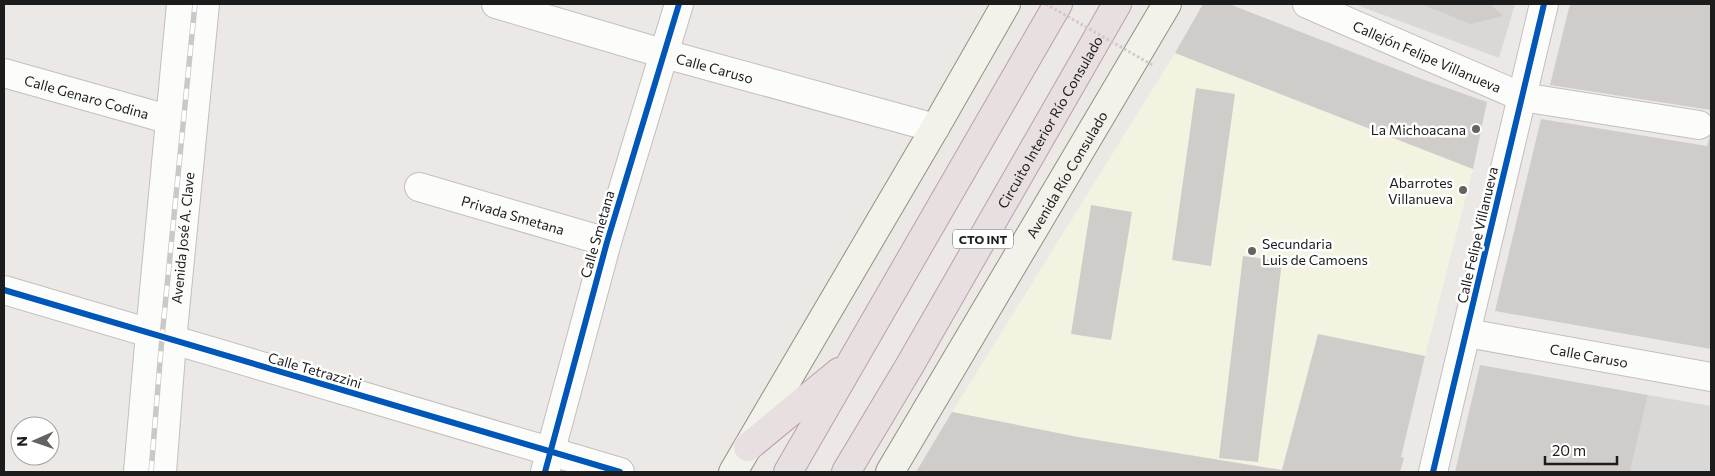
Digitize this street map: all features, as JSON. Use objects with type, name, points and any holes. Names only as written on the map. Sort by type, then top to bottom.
[{"type":"highway","points":[[788,472],[1058,4]]},
{"type":"highway","name":"Circuito Interior Río Consulado","points":[[846,472],[910,365],[1117,4]]},
{"type":"highway","points":[[748,447],[852,362]]},
{"type":"main road","points":[[733,472],[1006,4]]},
{"type":"main road","name":"Avenida Río Consulado","points":[[890,472],[1166,4]]},
{"type":"street","name":"Avenida José A. Clave","points":[[162,472],[161,337],[171,120],[181,4]]},
{"type":"street","name":"Avenida José A. Clave","points":[[138,472],[161,337],[205,4]]},
{"type":"street","name":"Calle Caruso","points":[[496,4],[664,54],[935,128]]},
{"type":"street","name":"Calle Smetana","points":[[548,462],[607,242],[679,4]]},
{"type":"street","name":"Callejón Felipe Villanueva","points":[[1307,4],[1522,98],[1699,125]]},
{"type":"street","name":"Calle Felipe Villanueva","points":[[1434,472],[1544,4]]},
{"type":"street","name":"Calle Genaro Codina","points":[[4,73],[171,120]]},
{"type":"street","name":"Privada Smetana","points":[[418,187],[607,242]]},
{"type":"street","name":"Calle Tetrazzini","points":[[4,290],[161,337],[548,462],[620,472]]},
{"type":"street","name":"Calle Caruso","points":[[1467,332],[1711,377]]},
{"type":"path","points":[[1046,4],[1154,66]]},
{"type":"shaded area","points":[[1354,4],[1515,4],[1499,58]]},
{"type":"shaded area","name":"Secundaria Luis de Camoens","points":[[1175,53],[1473,169],[1425,356],[1318,334],[1282,470],[1078,437],[952,412]]},
{"type":"shaded area","points":[[1648,395],[1711,406],[1711,472],[1630,472]]},
{"type":"building","points":[[1203,4],[1229,4],[1419,78],[1487,102],[1473,169],[1175,53]]},
{"type":"building","points":[[1421,4],[1490,4],[1503,16],[1471,24]]},
{"type":"building","points":[[1570,4],[1711,4],[1711,110],[1550,85]]},
{"type":"building","points":[[1196,88],[1235,94],[1211,266],[1172,260]]},
{"type":"building","points":[[1541,119],[1707,146],[1711,130],[1711,349],[1495,311]]},
{"type":"building","points":[[1091,205],[1132,212],[1111,340],[1071,334]]},
{"type":"building","points":[[1243,256],[1282,261],[1258,462],[1219,458]]},
{"type":"building","points":[[1318,334],[1425,356],[1401,457],[1404,458],[1400,472],[916,472],[952,412],[1078,437],[1282,470]]},
{"type":"building","points":[[1480,365],[1648,395],[1630,472],[1455,472]]},
{"type":"railway","points":[[151,472],[162,337],[195,4]]},
{"type":"cycle path","points":[[545,472],[607,242],[679,4]]},
{"type":"cycle path","points":[[1433,472],[1544,4]]},
{"type":"cycle path","points":[[4,290],[620,472]]},
{"type":"place","name":"La Michoacana","points":[[1476,129]]},
{"type":"place","name":"Abarrotes Villanueva","points":[[1463,190]]},
{"type":"place","name":"Secundaria Luis de Camoens","points":[[1252,251]]}]
